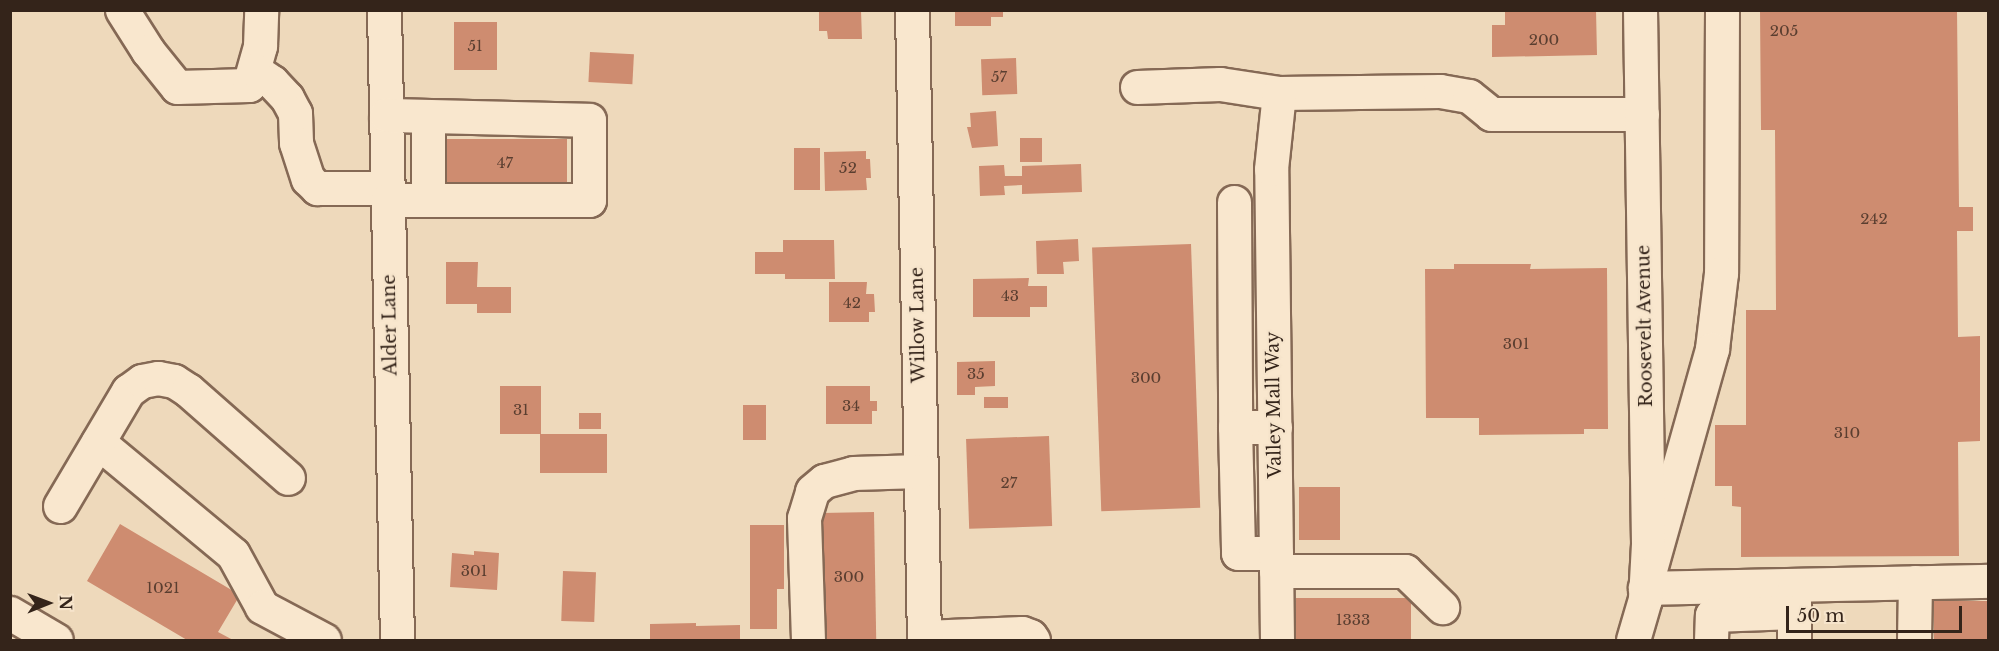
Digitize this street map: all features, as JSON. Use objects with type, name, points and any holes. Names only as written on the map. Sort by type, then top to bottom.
[{"type":"street","points":[[122,10],[148,51],[177,87],[249,84],[260,46],[261,10]]},
{"type":"street","name":"Alder Lane","points":[[384,10],[397,640]]},
{"type":"street","name":"Willow Lane","points":[[912,10],[924,639]]},
{"type":"street","name":"Roosevelt Avenue","points":[[1634,640],[1645,588],[1648,543],[1640,10]]},
{"type":"street","points":[[1722,10],[1721,273],[1712,349],[1645,588],[1794,612]]},
{"type":"street","points":[[254,70],[272,82],[287,98],[295,113],[296,143],[308,179],[317,188],[428,199],[589,200],[589,120],[386,115]]},
{"type":"street","points":[[1137,87],[1220,84],[1279,93],[1440,91],[1469,96],[1491,114],[1642,114]]},
{"type":"street","name":"Valley Mall Way","points":[[1277,640],[1272,184],[1279,93]]},
{"type":"street","points":[[428,117],[428,199]]},
{"type":"street","points":[[1272,184],[1225,203],[1238,554],[1276,562],[1405,571],[1442,607]]},
{"type":"street","points":[[60,506],[128,391],[142,381],[158,378],[174,381],[288,478]]},
{"type":"street","points":[[1235,428],[1275,427]]},
{"type":"street","points":[[98,442],[233,554],[262,606],[324,640]]},
{"type":"street","points":[[808,640],[804,518],[812,491],[825,481],[853,472],[921,471]]},
{"type":"street","points":[[1711,640],[1712,615],[1794,612],[1915,582],[1989,581]]},
{"type":"street","points":[[1914,640],[1915,582]]},
{"type":"street","points":[[10,613],[56,640]]},
{"type":"street","points":[[924,639],[1022,633],[1034,640]]},
{"type":"building","points":[[819,10],[861,10],[862,39],[828,39],[827,31],[819,31]]},
{"type":"building","points":[[955,10],[1003,10],[1003,17],[991,17],[991,26],[955,26]]},
{"type":"building","points":[[1505,10],[1596,10],[1597,55],[1492,57],[1492,25],[1505,25]]},
{"type":"building","points":[[1760,10],[1957,10],[1959,207],[1973,207],[1973,231],[1957,231],[1958,337],[1980,336],[1980,441],[1958,442],[1959,556],[1741,557],[1741,507],[1732,506],[1732,486],[1715,486],[1715,425],[1746,425],[1746,310],[1776,310],[1775,130],[1761,130]]},
{"type":"building","points":[[454,22],[497,22],[497,70],[454,70]]},
{"type":"building","points":[[590,52],[634,54],[632,84],[588,82]]},
{"type":"building","points":[[1016,58],[1017,94],[982,95],[981,59]]},
{"type":"building","points":[[996,111],[998,146],[972,148],[967,127],[971,127],[970,113]]},
{"type":"building","points":[[1020,138],[1042,138],[1042,162],[1020,162]]},
{"type":"building","points":[[443,139],[567,139],[567,186],[443,186]]},
{"type":"building","points":[[794,148],[820,148],[820,190],[794,190]]},
{"type":"building","points":[[866,151],[866,159],[870,159],[871,178],[866,178],[867,190],[825,191],[824,152]]},
{"type":"building","points":[[1081,164],[1082,192],[1022,194],[1022,185],[1004,186],[1005,195],[980,196],[979,166],[1004,165],[1005,176],[1022,176],[1022,166]]},
{"type":"building","points":[[1078,239],[1079,261],[1063,262],[1064,274],[1037,274],[1036,241]]},
{"type":"building","points":[[783,240],[834,240],[835,279],[785,279],[785,274],[755,274],[755,252],[783,252]]},
{"type":"building","points":[[1191,244],[1200,508],[1101,511],[1092,247]]},
{"type":"building","points":[[446,262],[478,262],[477,287],[511,287],[511,313],[477,313],[477,304],[446,304]]},
{"type":"building","points":[[1454,264],[1531,264],[1530,269],[1607,268],[1608,429],[1584,429],[1584,434],[1479,435],[1479,418],[1426,418],[1425,269],[1454,269]]},
{"type":"building","points":[[1029,278],[1028,286],[1047,286],[1047,307],[1030,307],[1030,317],[973,317],[973,279]]},
{"type":"building","points":[[829,282],[867,282],[866,294],[874,294],[875,312],[869,312],[869,322],[829,322]]},
{"type":"building","points":[[995,361],[995,386],[975,387],[975,395],[957,395],[957,362]]},
{"type":"building","points":[[500,386],[541,386],[541,434],[500,434]]},
{"type":"building","points":[[826,386],[870,386],[870,401],[877,401],[877,411],[872,411],[872,424],[826,424]]},
{"type":"building","points":[[984,397],[1008,397],[1008,408],[984,408]]},
{"type":"building","points":[[743,405],[766,405],[766,440],[743,440]]},
{"type":"building","points":[[579,413],[601,413],[601,429],[579,429]]},
{"type":"building","points":[[540,434],[607,434],[607,473],[540,473]]},
{"type":"building","points":[[1049,436],[1052,526],[969,529],[966,439]]},
{"type":"building","points":[[1299,487],[1340,487],[1340,540],[1299,540]]},
{"type":"building","points":[[874,512],[876,640],[823,640],[821,513]]},
{"type":"building","points":[[120,524],[240,595],[218,632],[233,640],[187,640],[87,581]]},
{"type":"building","points":[[750,525],[784,525],[784,589],[777,589],[777,629],[750,629]]},
{"type":"building","points":[[474,551],[499,553],[497,590],[450,587],[452,553],[474,555]]},
{"type":"building","points":[[563,571],[596,572],[594,622],[561,621]]},
{"type":"building","points":[[1296,598],[1411,598],[1411,640],[1296,640]]},
{"type":"building","points":[[1934,601],[1988,601],[1988,640],[1934,640]]},
{"type":"building","points":[[696,623],[696,626],[740,625],[740,640],[650,640],[650,624]]}]
